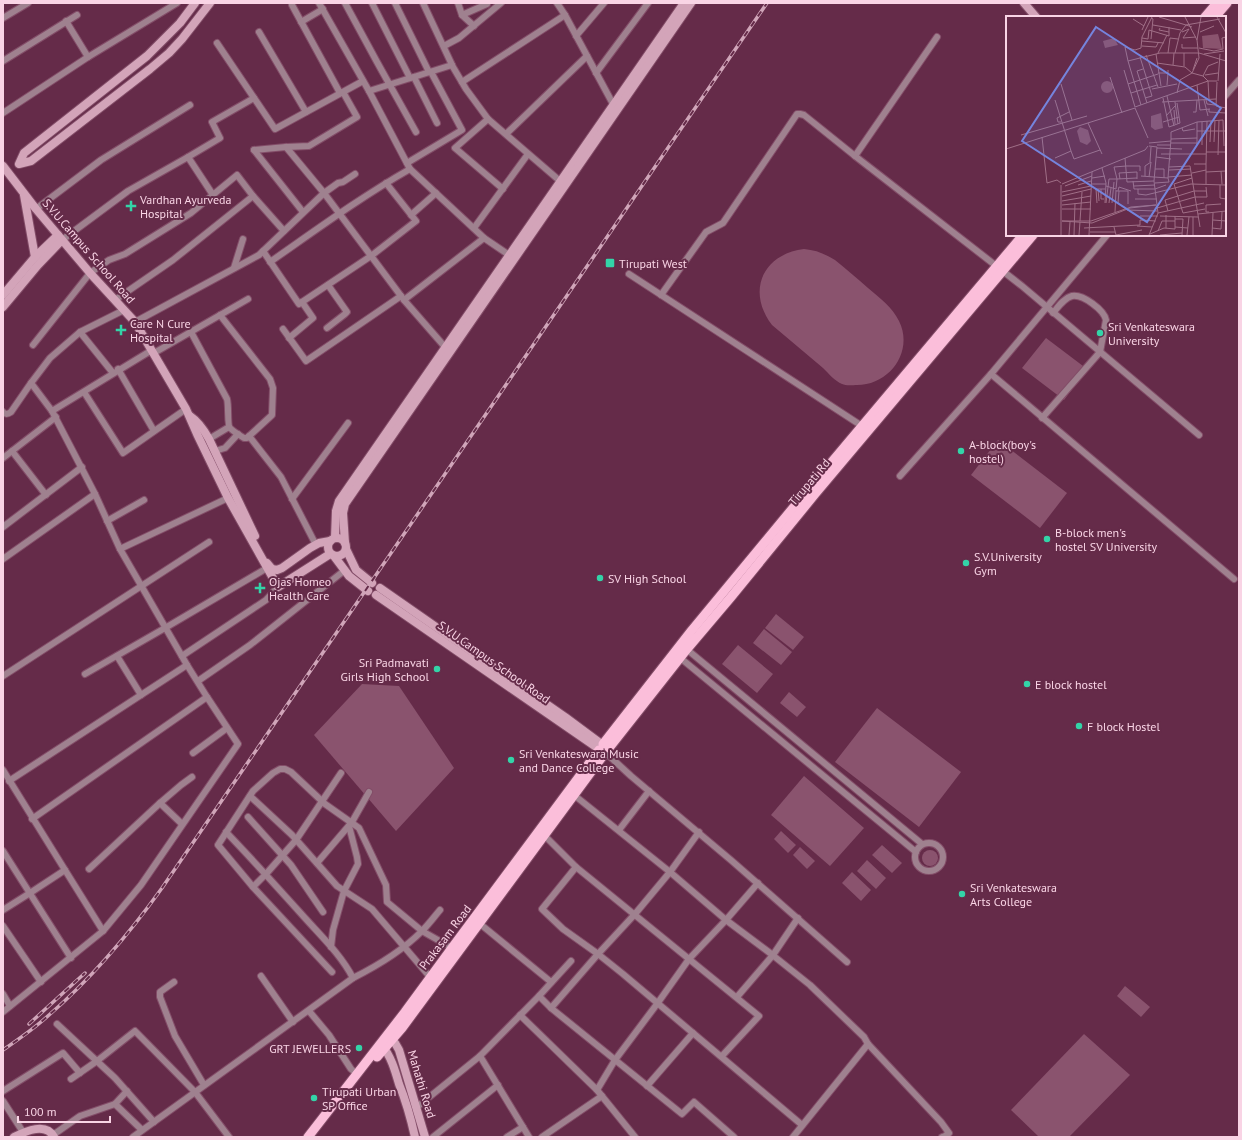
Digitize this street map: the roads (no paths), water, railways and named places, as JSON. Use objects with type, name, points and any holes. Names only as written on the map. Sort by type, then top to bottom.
[{"type":"main road","points":[[1206,16],[1217,3]]},
{"type":"main road","points":[[1216,16],[1227,3]]},
{"type":"main road","name":"Tirupati Rd","points":[[603,749],[684,647],[812,491],[1000,268],[1022,236]]},
{"type":"main road","name":"Tirupati Rd","points":[[812,491],[862,426],[1000,268],[1032,236]]},
{"type":"main road","name":"Tirupati Rd","points":[[603,749],[611,734],[677,656]]},
{"type":"main road","name":"Prakasam Road","points":[[308,1137],[357,1074],[390,1038],[479,923],[574,795],[603,749]]},
{"type":"main road","name":"Prakasam Road","points":[[390,1038],[430,977],[603,749]]},
{"type":"main road","name":"Prakasam Road","points":[[315,1137],[383,1046]]},
{"type":"street","points":[[3,18],[28,3]]},
{"type":"street","points":[[3,113],[88,57],[177,3]]},
{"type":"street","points":[[19,164],[24,153],[147,56],[180,23],[195,3]]},
{"type":"street","points":[[5,169],[31,161],[150,69],[169,53],[182,39],[210,3]]},
{"type":"street","points":[[345,3],[416,132]]},
{"type":"street","points":[[372,3],[437,123]]},
{"type":"street","points":[[270,262],[462,130],[430,72],[395,3]]},
{"type":"street","points":[[423,3],[452,65],[488,119],[560,181]]},
{"type":"street","points":[[458,3],[462,15],[474,26]]},
{"type":"street","points":[[462,15],[487,3],[492,11]]},
{"type":"street","points":[[444,46],[459,38],[501,3]]},
{"type":"street","points":[[557,3],[613,104]]},
{"type":"street","points":[[576,36],[604,3]]},
{"type":"street","points":[[596,73],[648,3]]},
{"type":"street","points":[[368,591],[349,576],[328,549],[333,540],[336,511],[339,501],[684,3]]},
{"type":"street","points":[[182,656],[266,600],[278,587],[332,555],[342,555],[346,546],[342,513],[345,504],[691,3]]},
{"type":"street","points":[[1024,3],[1035,16]]},
{"type":"street","points":[[292,5],[341,92],[357,117],[309,146],[254,150],[303,212]]},
{"type":"street","points":[[302,22],[321,6],[370,91],[408,166],[484,238],[509,255]]},
{"type":"street","points":[[3,61],[77,15]]},
{"type":"street","points":[[462,82],[565,15]]},
{"type":"street","points":[[66,22],[88,57]]},
{"type":"street","points":[[259,32],[306,112]]},
{"type":"street","points":[[855,156],[937,37]]},
{"type":"street","points":[[217,43],[275,129],[363,80]]},
{"type":"street","points":[[506,134],[586,56]]},
{"type":"street","points":[[370,91],[452,65]]},
{"type":"street","points":[[1226,95],[1239,80]]},
{"type":"street","points":[[3,295],[35,257],[60,237],[128,191],[220,138],[212,122],[254,98]]},
{"type":"street","points":[[36,209],[100,160],[190,105]]},
{"type":"street","points":[[661,295],[706,232],[723,223],[797,114],[804,115],[1000,268],[1199,435]]},
{"type":"street","points":[[488,119],[455,148],[503,188]]},
{"type":"street","points":[[286,147],[324,193],[402,298],[445,347]]},
{"type":"street","points":[[474,228],[528,154]]},
{"type":"street","points":[[188,157],[213,195]]},
{"type":"street","name":"S.V.U.Campus School Road","points":[[5,169],[36,209],[90,273],[135,322],[188,413],[228,498],[278,587]]},
{"type":"street","points":[[135,322],[259,255],[324,193],[338,183],[343,182],[355,174]]},
{"type":"street","points":[[33,345],[90,273],[109,260],[125,254],[185,217],[237,175],[253,196],[284,231]]},
{"type":"street","points":[[263,251],[299,304],[371,256],[416,222],[386,183]]},
{"type":"street","points":[[23,192],[35,257]]},
{"type":"street","points":[[410,215],[436,193]]},
{"type":"street","points":[[115,300],[173,260],[253,196]]},
{"type":"street","points":[[900,476],[990,374],[1106,236]]},
{"type":"street","points":[[3,307],[38,266],[60,237]]},
{"type":"street","points":[[234,268],[243,238]]},
{"type":"street","points":[[283,330],[306,361],[402,298],[484,238]]},
{"type":"street","points":[[629,274],[862,426]]},
{"type":"street","points":[[327,328],[347,312],[328,285]]},
{"type":"street","points":[[1042,418],[1100,352],[1106,320],[1102,312],[1086,299],[1077,296],[1071,296],[1065,300],[1053,313]]},
{"type":"street","points":[[52,411],[118,369],[191,332],[248,299]]},
{"type":"street","points":[[289,338],[313,318],[302,302]]},
{"type":"street","points":[[3,412],[8,414],[11,412],[50,358],[80,332],[124,310]]},
{"type":"street","points":[[191,332],[227,399],[229,427],[245,438],[249,436],[272,415],[272,385],[270,379],[220,315]]},
{"type":"street","points":[[80,332],[113,373]]},
{"type":"street","points":[[118,369],[154,431]]},
{"type":"street","points":[[990,374],[1234,579]]},
{"type":"street","points":[[3,1012],[103,931],[141,885],[237,746],[237,742],[187,666],[120,549],[82,467],[56,418],[31,383]]},
{"type":"street","points":[[84,392],[123,453],[154,431],[188,413]]},
{"type":"street","name":"S.V.U.Campus School Road","points":[[188,413],[199,423],[209,439],[268,564],[272,569],[277,570],[282,568],[316,545],[333,540]]},
{"type":"street","points":[[3,458],[56,418]]},
{"type":"street","points":[[292,499],[348,423]]},
{"type":"street","points":[[209,439],[229,427]]},
{"type":"street","points":[[215,451],[225,448],[238,434]]},
{"type":"street","points":[[249,436],[281,477],[316,545]]},
{"type":"street","points":[[12,451],[46,495]]},
{"type":"street","points":[[3,527],[82,467]]},
{"type":"street","points":[[3,559],[95,494]]},
{"type":"street","points":[[120,549],[228,498]]},
{"type":"street","points":[[107,521],[144,500]]},
{"type":"street","points":[[333,540],[341,539],[346,546],[356,570],[372,583]]},
{"type":"street","points":[[3,676],[209,542]]},
{"type":"street","points":[[85,674],[267,568]]},
{"type":"street","points":[[198,681],[250,645],[345,570]]},
{"type":"street","name":"S.V.U.Campus School Road","points":[[378,591],[559,712],[592,737],[603,749],[378,591]]},
{"type":"street","points":[[684,647],[922,844],[936,844],[940,848],[943,855],[943,861],[940,866],[934,870],[928,871],[918,867],[915,857],[916,852],[922,844]]},
{"type":"street","points":[[117,656],[141,695]]},
{"type":"street","points":[[677,656],[916,852]]},
{"type":"street","points":[[10,781],[187,666]]},
{"type":"street","points":[[32,819],[207,697]]},
{"type":"street","points":[[193,753],[227,728]]},
{"type":"street","points":[[592,737],[611,734]]},
{"type":"street","points":[[603,749],[649,791],[699,832],[847,962]]},
{"type":"street","points":[[332,972],[253,887],[218,844],[253,791],[273,773],[280,770],[285,769],[291,772],[322,801],[361,831],[386,885],[387,902],[422,931],[452,948]]},
{"type":"street","points":[[3,770],[32,819],[103,931]]},
{"type":"street","points":[[253,887],[296,840],[341,773]]},
{"type":"street","points":[[89,869],[181,784],[192,777]]},
{"type":"street","points":[[619,830],[649,791]]},
{"type":"street","points":[[317,863],[351,824],[369,792]]},
{"type":"street","points":[[574,795],[619,830],[726,920],[810,985],[864,1038],[941,1122],[949,1133],[942,1137]]},
{"type":"street","points":[[250,796],[296,840],[337,886],[372,909],[430,977]]},
{"type":"street","points":[[160,803],[182,824]]},
{"type":"street","points":[[248,817],[291,865],[323,912]]},
{"type":"street","points":[[332,947],[333,930],[344,891],[358,864],[351,824]]},
{"type":"street","points":[[226,832],[332,947],[349,969],[353,978]]},
{"type":"street","points":[[551,1008],[635,914],[670,872],[699,832]]},
{"type":"street","points":[[544,835],[576,867],[759,1016],[722,1056]]},
{"type":"street","points":[[3,851],[71,958]]},
{"type":"street","points":[[576,867],[542,909],[564,929],[598,954],[722,1056],[802,1125]]},
{"type":"street","points":[[3,910],[65,870]]},
{"type":"street","points":[[596,1090],[615,1060],[689,958],[726,920],[758,883]]},
{"type":"street","points":[[133,1137],[353,978],[367,971],[404,947],[422,931],[440,910]]},
{"type":"street","points":[[736,997],[773,955],[798,918]]},
{"type":"street","points":[[479,923],[551,982]]},
{"type":"street","points":[[3,926],[41,982]]},
{"type":"street","points":[[417,1107],[480,1056],[571,961]]},
{"type":"street","points":[[261,976],[293,1022]]},
{"type":"street","points":[[174,982],[160,992],[160,997],[175,1036],[204,1085]]},
{"type":"street","points":[[3,994],[10,1006]]},
{"type":"street","points":[[539,996],[551,1008],[682,1114],[694,1102],[734,1137]]},
{"type":"street","points":[[309,1011],[329,1035],[351,1069],[357,1074]]},
{"type":"street","points":[[520,1015],[602,1096],[635,1137]]},
{"type":"street","points":[[57,1024],[115,1078],[154,1122]]},
{"type":"street","points":[[71,1079],[135,1031],[195,1092],[229,1137]]},
{"type":"street","points":[[647,1086],[693,1033]]},
{"type":"street","name":"Mahathi Road","points":[[390,1038],[399,1050],[425,1137]]},
{"type":"street","points":[[793,1137],[868,1044]]},
{"type":"street","name":"Mahathi Road","points":[[383,1046],[389,1055],[398,1079],[410,1114],[415,1137]]},
{"type":"street","points":[[3,1091],[64,1053],[80,1073]]},
{"type":"street","points":[[480,1056],[529,1137]]},
{"type":"street","points":[[433,1137],[498,1085]]},
{"type":"street","points":[[14,1137],[32,1129],[48,1130],[54,1136],[80,1116],[115,1104],[127,1091]]},
{"type":"street","points":[[542,1137],[602,1096]]},
{"type":"street","points":[[3,1101],[23,1132]]},
{"type":"street","points":[[115,1104],[142,1130]]},
{"type":"street","points":[[507,1137],[523,1127]]},
{"type":"railway","points":[[3,1050],[21,1038],[65,1001],[95,971],[123,939],[162,888],[767,3]]},
{"type":"railway","points":[[29,1024],[85,973]]},
{"type":"place","name":"Vardhan Ayurveda Hospital","points":[[131,206]]},
{"type":"place","name":"Tirupati West","points":[[610,263]]},
{"type":"place","name":"Care N Cure Hospital","points":[[121,330]]},
{"type":"place","name":"Sri Venkateswara University","points":[[1100,333]]},
{"type":"place","name":"A-block(boy's hostel)","points":[[961,451]]},
{"type":"place","name":"B-block men's hostel SV University","points":[[1047,539]]},
{"type":"place","name":"S.V.University Gym","points":[[966,563]]},
{"type":"place","name":"SV High School","points":[[600,578]]},
{"type":"place","name":"Ojas Homeo Health Care","points":[[260,588]]},
{"type":"place","name":"Sri Padmavati Girls High School","points":[[437,669]]},
{"type":"place","name":"E block hostel","points":[[1027,684]]},
{"type":"place","name":"F block Hostel","points":[[1079,726]]},
{"type":"place","name":"Sri Venkateswara Music and Dance College","points":[[511,760]]},
{"type":"place","name":"Sri Venkateswara Arts College","points":[[962,894]]},
{"type":"place","name":"GRT JEWELLERS","points":[[359,1048]]},
{"type":"place","name":"Tirupati Urban SP Office","points":[[314,1098]]}]
